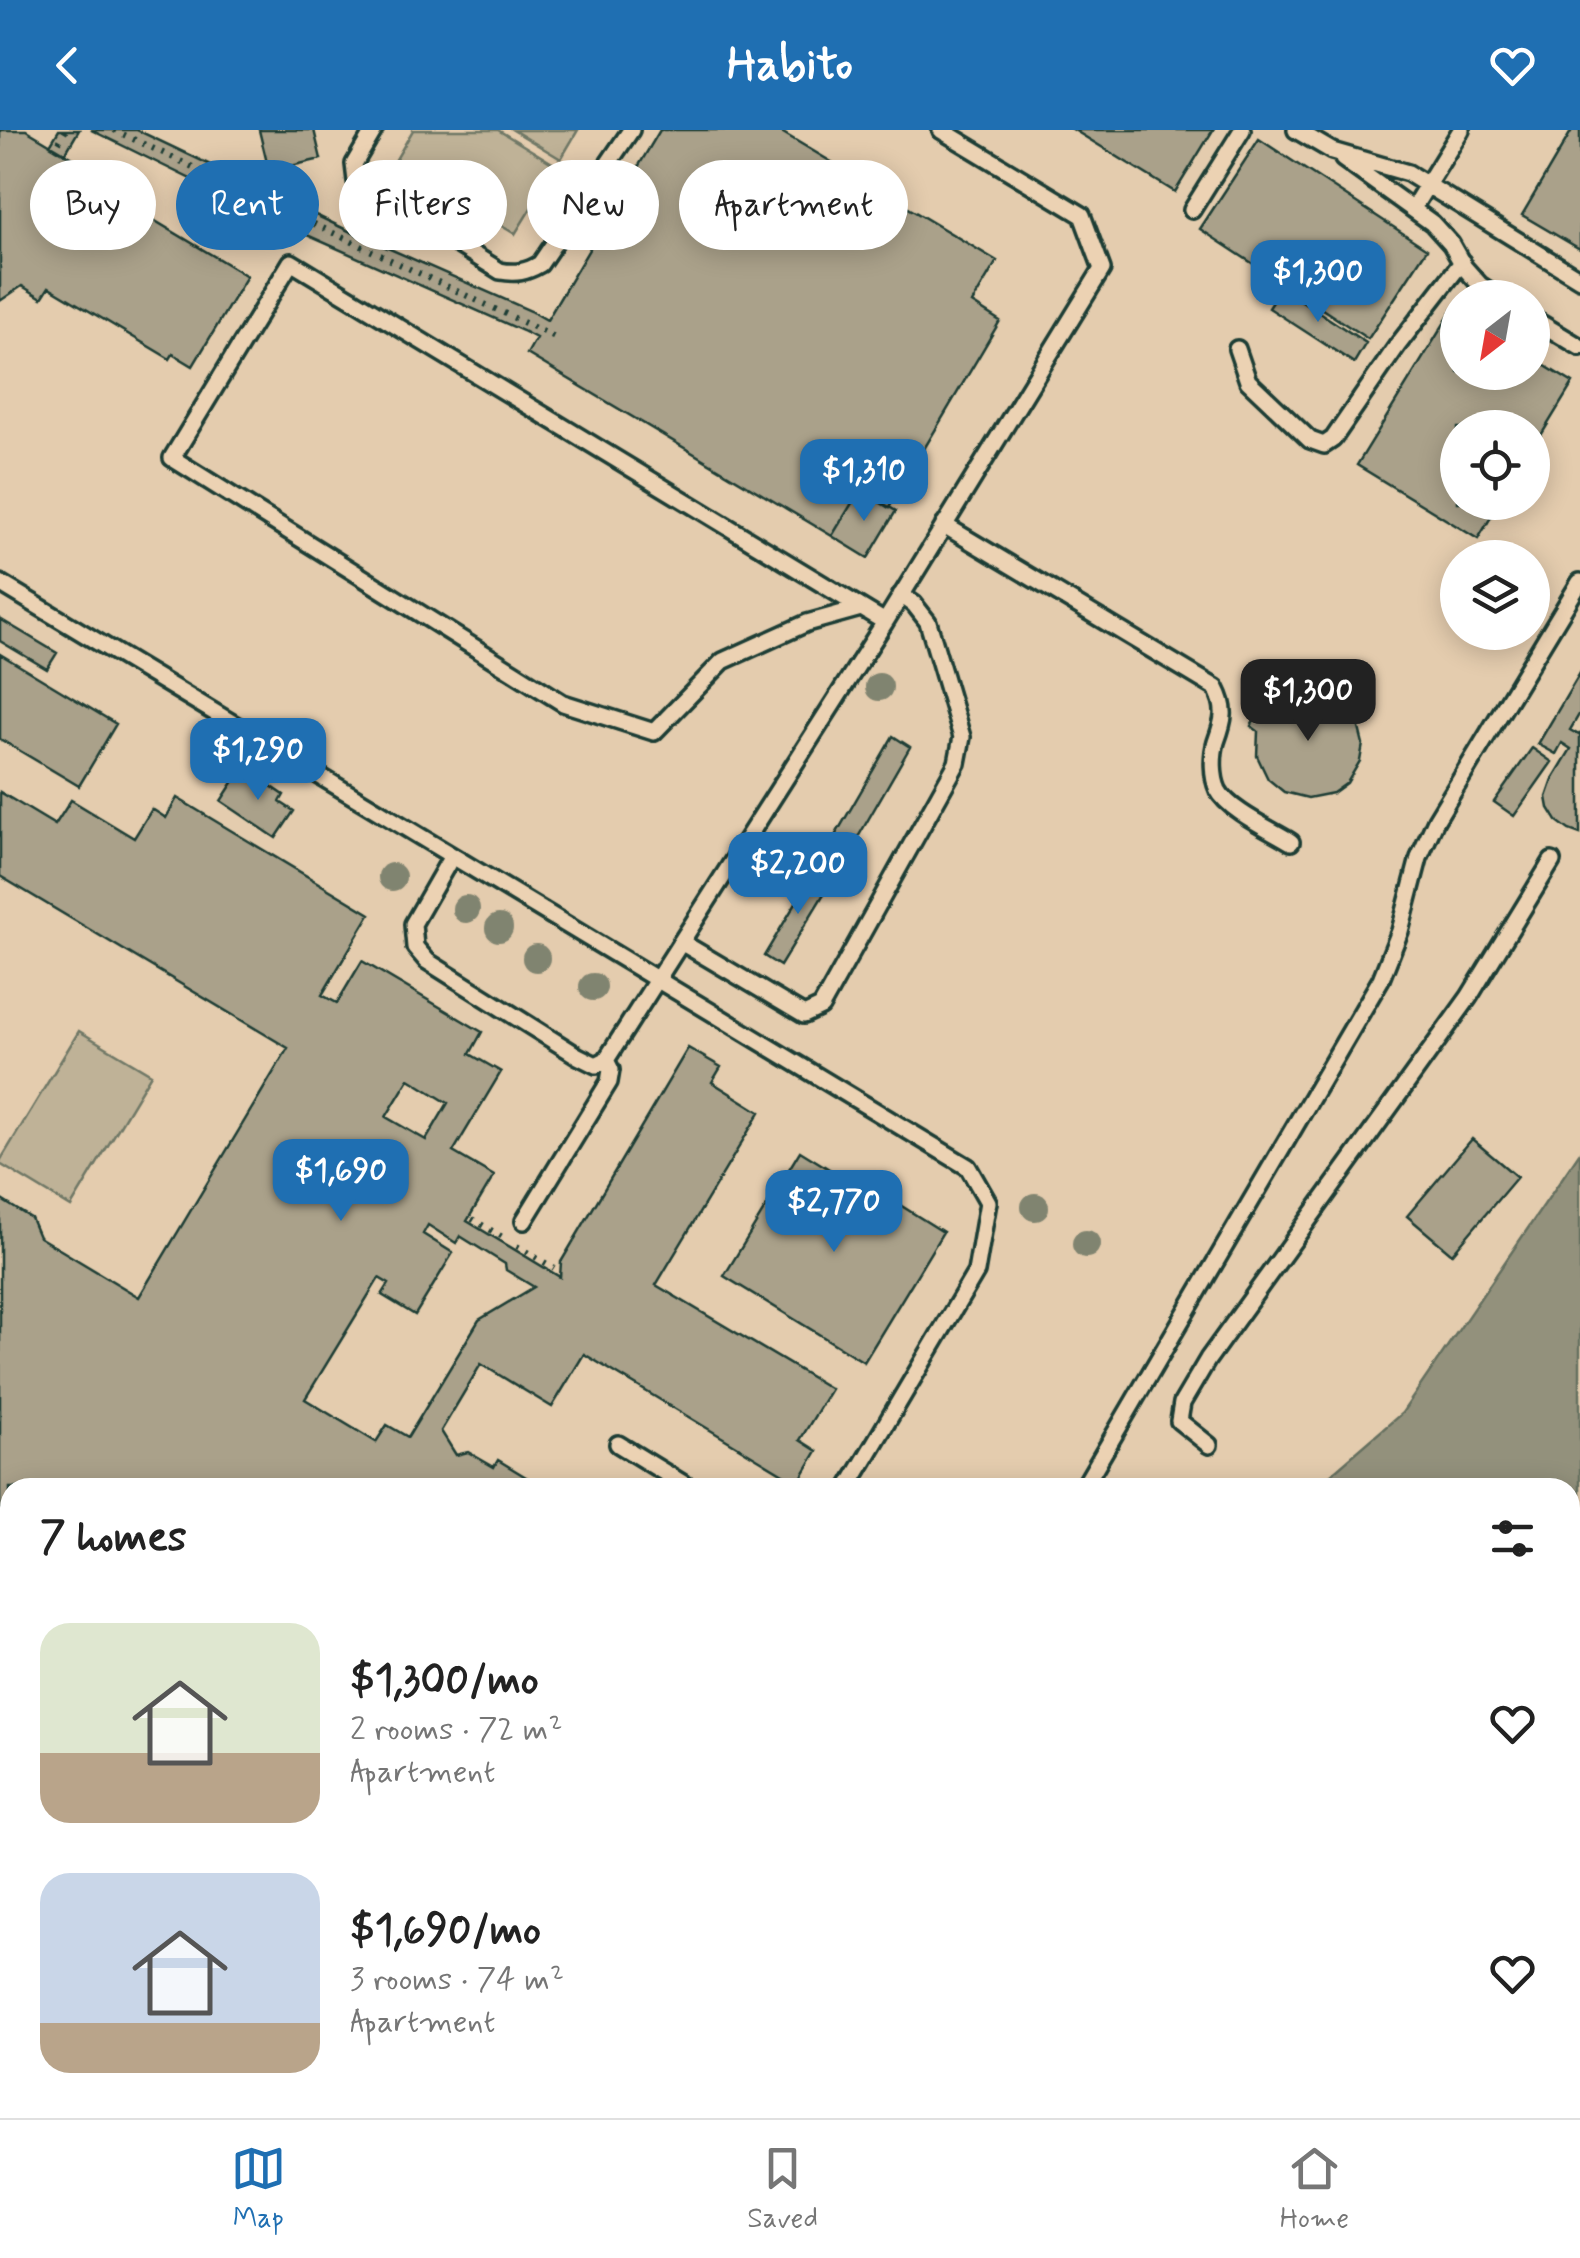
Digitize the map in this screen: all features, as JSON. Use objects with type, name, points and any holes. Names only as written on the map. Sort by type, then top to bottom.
[{"type":"lane","points":[[374,130],[354,164],[356,182],[510,273],[526,272],[540,264],[631,130]]},
{"type":"lane","points":[[452,856],[413,924],[415,947],[427,960],[578,1056],[596,1065],[606,1060],[1102,269],[1082,215],[941,130]]},
{"type":"lane","points":[[1192,210],[1242,130]]},
{"type":"lane","points":[[1296,130],[1414,208],[1442,234],[1476,280]]},
{"type":"lane","points":[[1414,208],[1461,130]]},
{"type":"lane","points":[[1332,151],[1408,173],[1580,279]]},
{"type":"lane","points":[[861,608],[807,623],[723,661],[654,732],[563,702],[172,458],[291,262],[861,608],[884,622]]},
{"type":"lane","points":[[1238,349],[1248,381],[1310,440],[1324,445],[1333,439],[1396,346],[1462,262]]},
{"type":"lane","points":[[1550,329],[1580,347]]},
{"type":"lane","points":[[944,525],[1216,688],[1224,704],[1212,755],[1218,790],[1234,806],[1290,842]]},
{"type":"lane","points":[[1090,1478],[1381,978],[1400,931],[1419,858],[1436,820],[1580,582]]},
{"type":"lane","points":[[0,583],[968,1168],[988,1202],[976,1272],[854,1478]]},
{"type":"lane","points":[[681,942],[804,1016],[821,1006],[958,763],[962,737],[928,622],[901,595]]},
{"type":"lane","points":[[1209,1444],[1179,1421],[1182,1403],[1208,1359],[1469,998],[1552,861]]},
{"type":"lane","points":[[524,1222],[609,1082],[611,1070],[606,1060]]},
{"type":"lane","points":[[618,1444],[674,1478]]},
{"type":"path","points":[[59,142],[66,130]]},
{"type":"path","points":[[114,130],[559,339]]},
{"type":"shaded area","points":[[413,130],[498,130],[547,160],[527,160],[527,215],[515,234],[507,229],[507,160],[396,160]]},
{"type":"shaded area","points":[[513,130],[578,130],[561,159]]},
{"type":"shaded area","points":[[79,1031],[151,1074],[71,1207],[0,1161]]},
{"type":"shaded area","points":[[1580,1152],[1580,1478],[1326,1478],[1402,1413]]},
{"type":"building","points":[[0,130],[26,130],[76,160],[30,160],[30,250],[156,250],[156,221],[176,233],[176,250],[204,250],[247,276],[193,366],[173,354],[170,359],[49,287],[42,298],[22,286],[0,301]]},
{"type":"building","points":[[59,130],[79,130],[65,154],[50,145]]},
{"type":"building","points":[[91,130],[137,130],[200,160],[176,160],[176,172]]},
{"type":"building","points":[[259,130],[314,130],[321,159],[266,160]]},
{"type":"building","points":[[660,130],[778,130],[828,160],[679,160],[679,250],[908,250],[908,208],[997,261],[972,303],[1000,321],[889,508],[860,490],[832,536],[527,354],[536,338],[341,250],[392,250],[547,320],[589,250],[659,250],[659,160],[642,160]]},
{"type":"building","points":[[1074,130],[1213,130],[1175,192]]},
{"type":"building","points":[[1572,130],[1580,130],[1580,249],[1522,215]]},
{"type":"building","points":[[1259,139],[1427,249],[1368,339],[1200,229]]},
{"type":"building","points":[[319,217],[339,226],[339,249],[319,240]]},
{"type":"building","points":[[1282,288],[1366,343],[1354,363],[1269,308]]},
{"type":"building","points":[[1440,330],[1440,390],[1550,390],[1550,369],[1573,383],[1550,421],[1550,410],[1440,410],[1440,516],[1357,465]]},
{"type":"building","points":[[860,490],[896,511],[868,558],[832,536]]},
{"type":"building","points":[[1447,520],[1489,520],[1478,539]]},
{"type":"building","points":[[0,619],[57,653],[47,669],[0,641]]},
{"type":"building","points":[[0,654],[116,724],[79,786],[0,739]]},
{"type":"building","points":[[1580,673],[1580,713],[1570,730],[1580,733],[1580,834],[1557,821],[1547,797],[1571,749],[1562,743],[1556,754],[1538,744]]},
{"type":"building","points":[[1307,692],[1332,697],[1349,709],[1363,744],[1360,761],[1347,783],[1333,793],[1308,798],[1284,792],[1268,779],[1257,756],[1258,731],[1251,726],[1266,703],[1272,707],[1291,695]]},
{"type":"building","points":[[893,736],[910,747],[846,858],[828,848]]},
{"type":"building","points":[[1532,748],[1552,762],[1514,816],[1494,802]]},
{"type":"building","points":[[243,767],[284,795],[280,802],[294,811],[276,838],[221,801]]},
{"type":"building","points":[[0,792],[55,825],[71,800],[134,838],[152,809],[166,818],[177,798],[370,914],[322,995],[337,1003],[362,961],[482,1032],[470,1054],[501,1072],[453,1152],[494,1176],[467,1221],[560,1277],[561,1262],[688,1048],[721,1067],[712,1082],[760,1112],[656,1285],[831,1389],[800,1440],[817,1451],[801,1478],[790,1478],[584,1354],[552,1407],[481,1364],[441,1431],[456,1455],[468,1452],[494,1467],[498,1460],[528,1478],[0,1478],[0,1199],[31,1218],[39,1237],[139,1297],[288,1048],[0,876]],"holes":[[[409,1079],[448,1103],[426,1140],[386,1117]],[[428,1225],[456,1243],[460,1236],[534,1287],[479,1320],[408,1437],[387,1425],[376,1442],[305,1399],[379,1278],[389,1284],[382,1295],[415,1315],[453,1253],[423,1234]]]},
{"type":"building","points":[[816,869],[833,879],[780,966],[764,956]]},
{"type":"building","points":[[1472,1139],[1517,1177],[1452,1254],[1407,1216]]},
{"type":"building","points":[[800,1151],[865,1191],[868,1185],[943,1232],[864,1362],[724,1276]]}]
